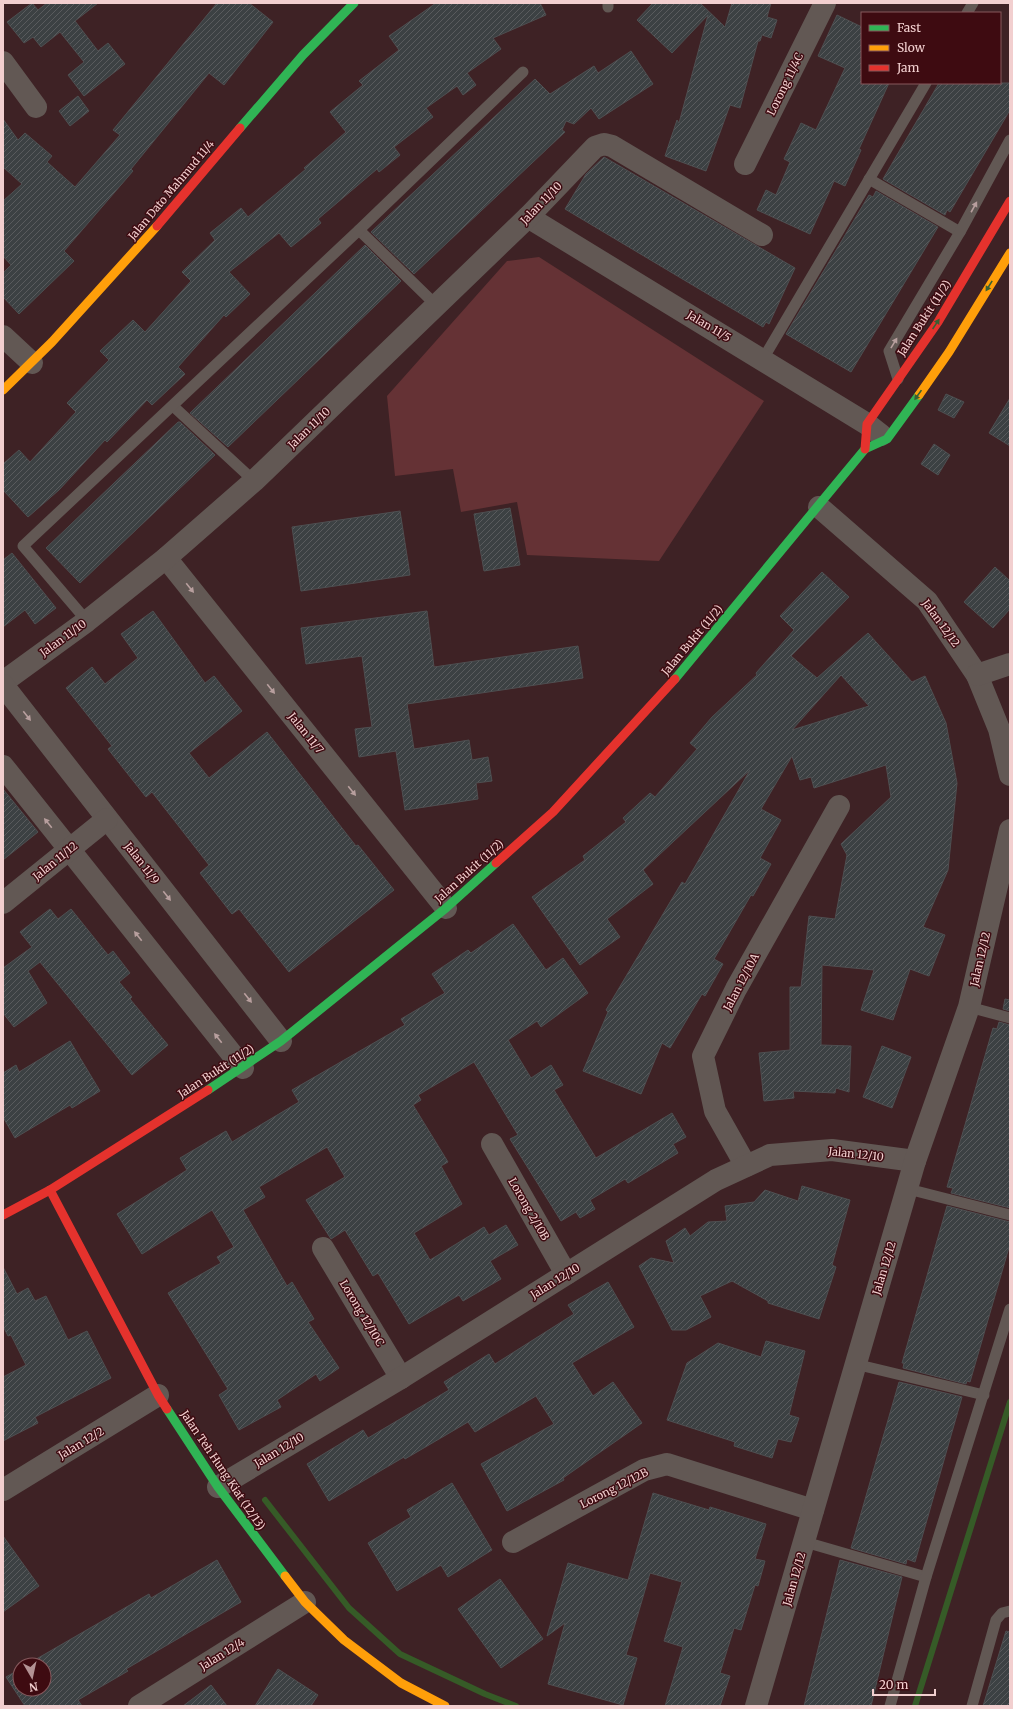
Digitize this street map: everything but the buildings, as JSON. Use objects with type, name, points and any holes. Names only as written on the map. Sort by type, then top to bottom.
[{"type":"street","name":"Jalan Dato Mahmud 11/4","points":[[3,390],[32,363],[161,221],[261,101],[324,32],[354,3]]},
{"type":"street","name":"Lorong 11/4C","points":[[746,164],[825,3]]},
{"type":"street","points":[[3,62],[36,107]]},
{"type":"street","name":"Jalan 11/10","points":[[3,682],[87,621],[166,558],[254,481],[528,217],[592,149],[604,144],[612,146],[762,235]]},
{"type":"street","name":"Jalan Bukit (11/2)","points":[[867,424],[938,322],[1010,201]]},
{"type":"street","name":"Jalan 11/5","points":[[528,217],[763,359],[867,424],[887,439]]},
{"type":"street","points":[[887,439],[949,352],[1010,253]]},
{"type":"street","points":[[3,336],[32,363]]},
{"type":"street","points":[[865,449],[867,424]]},
{"type":"street","name":"Jalan Bukit (11/2)","points":[[3,1215],[50,1190],[243,1068],[281,1041],[446,908],[553,812],[678,675],[818,508],[865,449],[887,439]]},
{"type":"street","name":"Jalan 12/12","points":[[818,508],[927,601],[977,675],[999,728],[1010,775]]},
{"type":"street","name":"Jalan 11/7","points":[[166,558],[446,908]]},
{"type":"street","points":[[977,675],[1010,664]]},
{"type":"street","name":"Jalan 11/9","points":[[3,686],[281,1041]]},
{"type":"street","points":[[3,766],[243,1068]]},
{"type":"street","name":"Jalan 12/10A","points":[[746,1166],[715,1111],[703,1056],[736,988],[839,806]]},
{"type":"street","name":"Jalan 11/12","points":[[3,903],[107,819]]},
{"type":"street","name":"Jalan 12/12","points":[[756,1706],[915,1161],[969,1007],[1010,830]]},
{"type":"street","name":"Lorong 2/10B","points":[[492,1144],[566,1274]]},
{"type":"street","name":"Jalan 12/10","points":[[218,1487],[401,1378],[703,1188],[746,1166],[770,1155],[832,1150],[915,1161]]},
{"type":"street","name":"Jalan Teh Hung Kiat (12/13)","points":[[50,1190],[158,1396],[218,1487],[259,1544],[305,1602],[344,1640],[401,1682],[445,1706]]},
{"type":"street","name":"Lorong 12/10C","points":[[323,1248],[401,1378]]},
{"type":"street","name":"Jalan 12/2","points":[[3,1490],[158,1396]]},
{"type":"street","name":"Lorong 12/12B","points":[[513,1542],[644,1470],[667,1464],[813,1510]]},
{"type":"street","name":"Jalan 12/4","points":[[139,1706],[305,1602]]},
{"type":"lane","points":[[968,12],[973,3]]},
{"type":"lane","points":[[87,621],[23,546],[359,230],[523,72]]},
{"type":"lane","points":[[763,359],[925,84]]},
{"type":"lane","points":[[898,380],[889,351],[960,232],[1010,140]]},
{"type":"lane","points":[[869,179],[960,232]]},
{"type":"lane","points":[[359,230],[437,306]]},
{"type":"lane","points":[[173,406],[254,481]]},
{"type":"lane","points":[[969,1007],[1010,1018]]},
{"type":"lane","points":[[908,1188],[1010,1215]]},
{"type":"lane","points":[[890,1706],[926,1577],[1010,1309]]},
{"type":"lane","points":[[856,1364],[984,1395]]},
{"type":"lane","points":[[805,1542],[926,1577]]},
{"type":"lane","points":[[972,1706],[996,1620],[1002,1614],[1010,1611]]},
{"type":"shaded area","points":[[539,257],[764,401],[659,561],[527,555],[517,502],[461,512],[453,469],[395,476],[387,396],[507,261]]},
{"type":"waterway","points":[[915,1706],[1010,1402]]},
{"type":"waterway","points":[[265,1500],[349,1608],[400,1654],[485,1694],[516,1706]]},
{"type":"traffic: fast","points":[[240,128],[303,55],[354,3]]},
{"type":"traffic: fast","points":[[675,679],[865,449],[887,439],[919,395]]},
{"type":"traffic: fast","points":[[208,1090],[281,1041],[446,908],[496,863]]},
{"type":"traffic: fast","points":[[167,1409],[218,1487],[285,1576]]},
{"type":"traffic: slow","points":[[3,390],[52,342],[157,226]]},
{"type":"traffic: slow","points":[[919,395],[949,352],[1010,253]]},
{"type":"traffic: slow","points":[[285,1576],[305,1602],[344,1640],[401,1683],[445,1706]]},
{"type":"traffic: jam","points":[[157,226],[240,128]]},
{"type":"traffic: jam","points":[[865,449],[867,424],[938,322],[1010,201]]},
{"type":"traffic: jam","points":[[496,863],[553,812],[675,679]]},
{"type":"traffic: jam","points":[[3,1215],[50,1190],[208,1090]]},
{"type":"traffic: jam","points":[[50,1190],[158,1395],[167,1409]]}]
